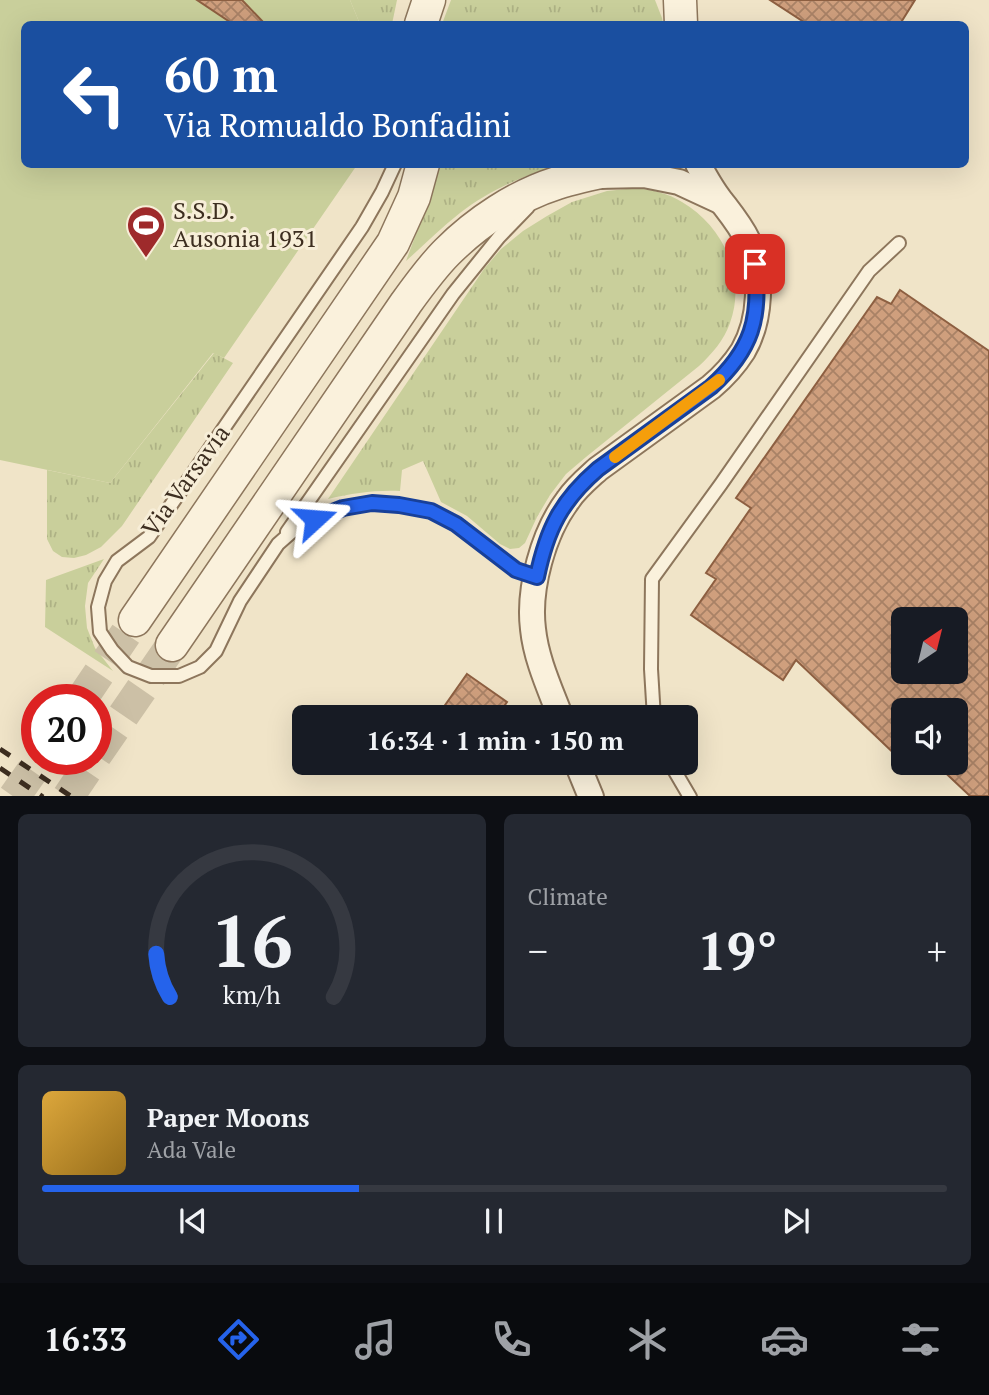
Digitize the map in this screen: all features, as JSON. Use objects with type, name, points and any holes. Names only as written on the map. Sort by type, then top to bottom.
[{"type":"street","name":"Via Varsavia","points":[[135,620],[393,243],[414,197],[422,168]]},
{"type":"street","points":[[172,645],[398,314],[430,271],[455,244],[484,221],[530,193],[616,168]]},
{"type":"street","points":[[556,705],[541,664],[533,631],[532,604],[544,547],[557,517],[568,500],[598,469],[723,376],[743,350],[751,333],[758,287],[749,243],[700,168]]},
{"type":"street","points":[[572,179],[644,175],[678,182],[721,201]]},
{"type":"street","points":[[582,775],[591,796]]},
{"type":"lane","name":"Via Varsavia","points":[[393,168],[362,227],[149,537],[117,561],[105,581],[98,607],[100,632],[128,667],[151,676],[180,676],[200,667],[216,651],[240,601],[278,544],[468,274],[528,207],[572,179]]},
{"type":"lane","points":[[653,705],[652,579],[869,271],[899,243]]},
{"type":"lane","points":[[278,544],[295,529],[343,508],[372,503],[399,505],[431,511],[456,524],[516,570],[537,577]]},
{"type":"lane","points":[[677,775],[690,796]]},
{"type":"green space","name":"S.S.D. Ausonia 1931","points":[[0,0],[350,0],[359,21],[21,21],[21,168],[355,168],[224,358],[213,353],[110,483],[0,460]]},
{"type":"green space","points":[[350,0],[397,0],[393,21],[359,21]]},
{"type":"green space","points":[[451,0],[655,0],[662,21],[443,21]]},
{"type":"green space","points":[[436,168],[549,168],[519,179],[471,205],[406,261],[432,191]]},
{"type":"green space","points":[[636,188],[660,192],[682,202],[697,212],[720,238],[733,270],[735,288],[730,323],[717,346],[699,366],[566,474],[550,495],[525,543],[519,548],[510,549],[500,544],[467,516],[441,502],[423,461],[402,470],[400,491],[364,492],[328,499],[484,269],[501,249],[523,231],[572,202],[607,191]]},
{"type":"green space","points":[[214,353],[233,363],[122,526],[101,547],[86,555],[62,557],[53,551],[47,539],[47,470],[110,483]]},
{"type":"green space","points":[[104,559],[88,583],[85,606],[87,628],[95,648],[113,671],[45,627],[46,580]]},
{"type":"building","points":[[197,0],[242,0],[262,21],[228,21]]},
{"type":"building","points":[[770,0],[915,0],[902,21],[802,21]]},
{"type":"building","points":[[900,290],[989,351],[989,796],[970,796],[948,775],[968,775],[968,698],[891,698],[891,751],[796,660],[783,680],[691,615],[716,579],[706,573],[751,508],[736,498],[877,297],[891,304]]},
{"type":"building","points":[[467,674],[507,702],[505,705],[445,705]]},
{"type":"tunnel","points":[[92,684],[135,620]]},
{"type":"tunnel","points":[[112,732],[172,645]]},
{"type":"tunnel","points":[[15,796],[29,775]]},
{"type":"tunnel","points":[[69,796],[83,775]]},
{"type":"railway","points":[[0,749],[70,796]]},
{"type":"railway","points":[[0,768],[42,796]]},
{"type":"slow traffic","points":[[615,457],[719,380]]},
{"type":"place","name":"S.S.D. Ausonia 1931","points":[[146,259]]},
{"type":"route","points":[[315,519],[343,508],[372,503],[431,511],[456,524],[516,570],[537,577],[541,557],[557,517],[583,483],[598,469],[711,387],[734,363],[751,333],[756,311],[758,287],[755,264]]}]
